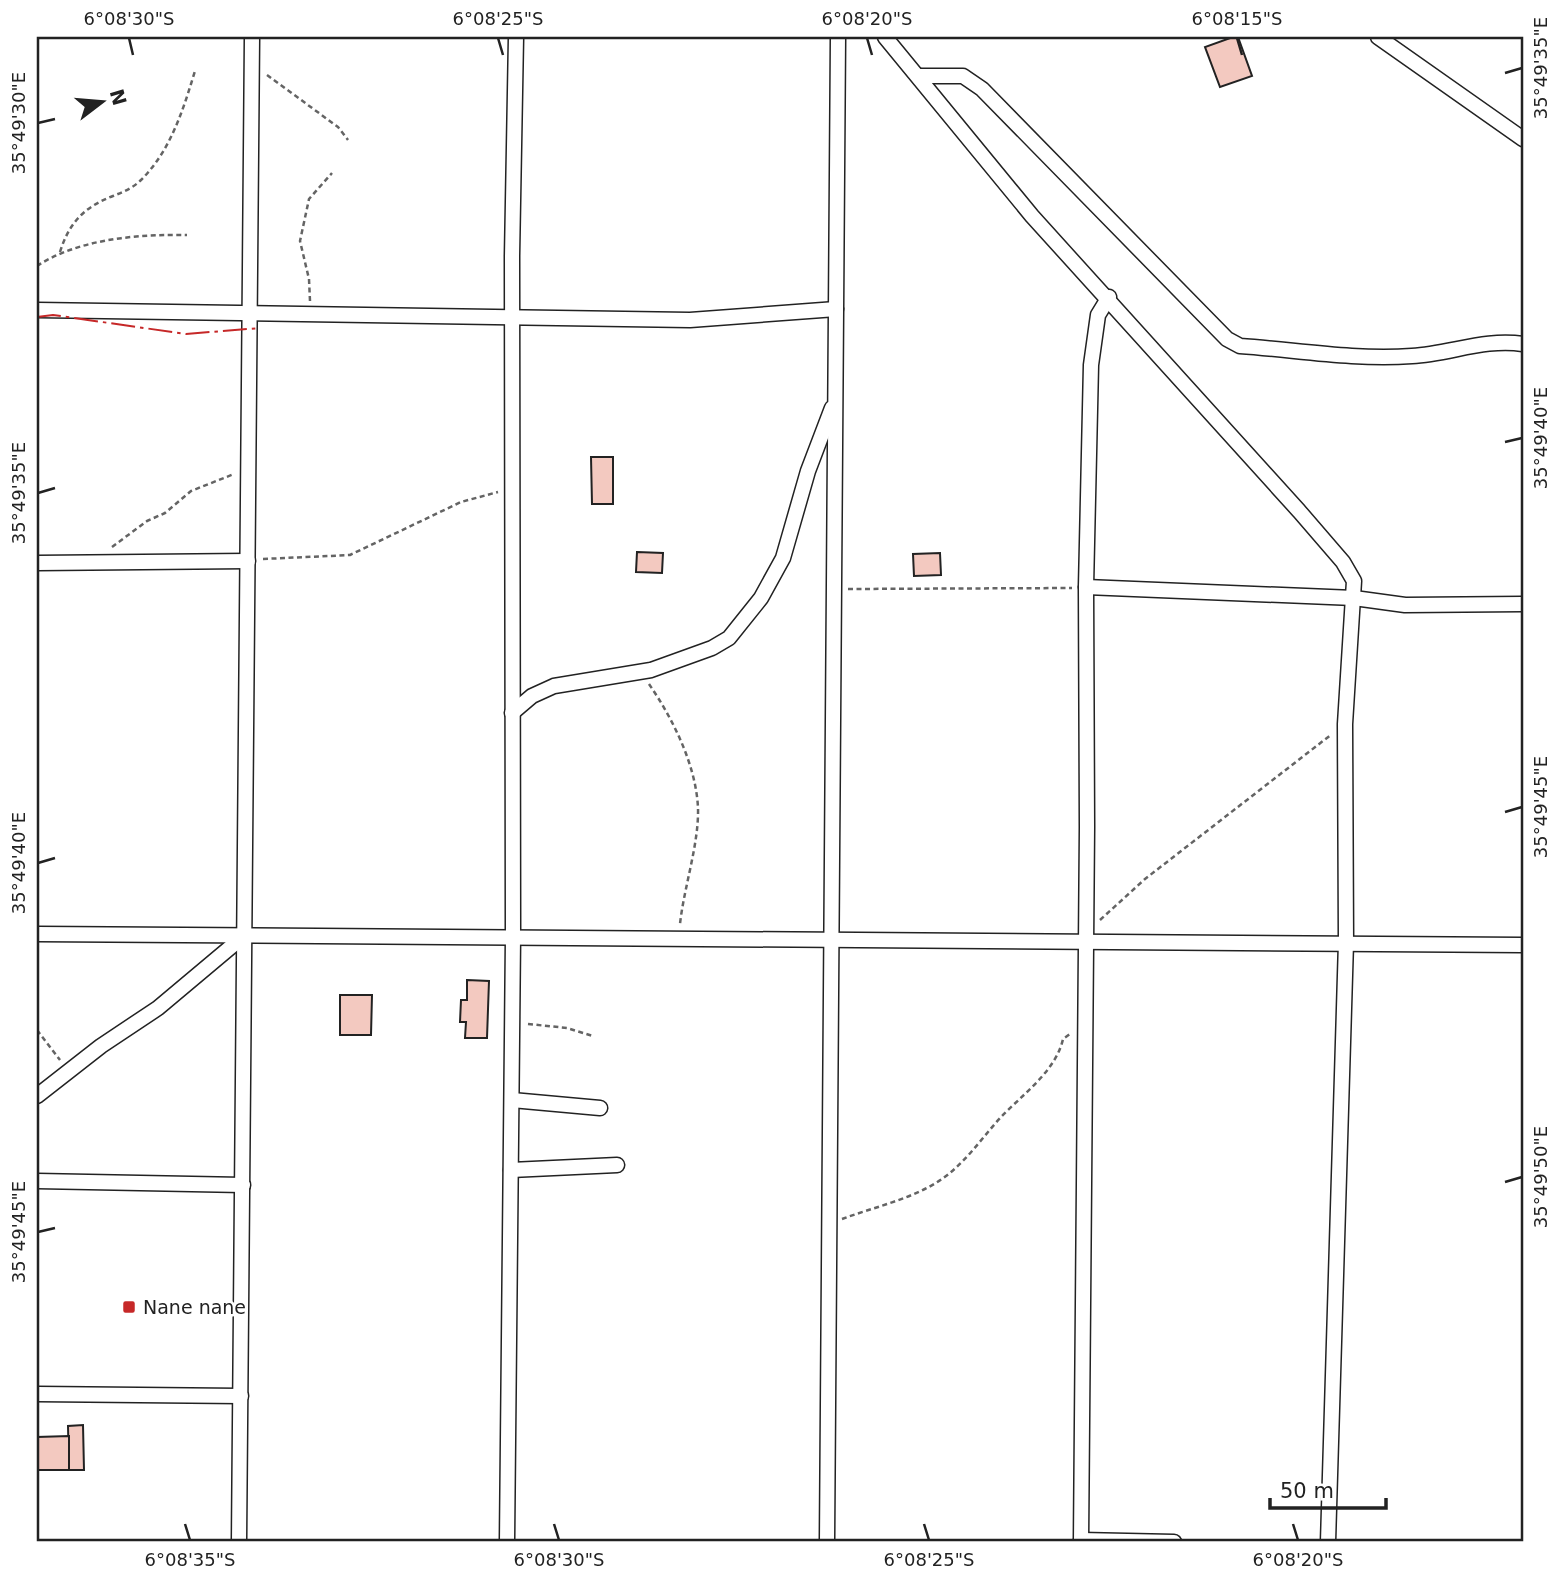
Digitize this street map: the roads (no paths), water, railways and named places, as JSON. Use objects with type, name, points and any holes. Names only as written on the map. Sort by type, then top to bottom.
[{"type":"street","points":[[239,1542],[252,37]]},
{"type":"street","points":[[507,1542],[513,1016],[512,317],[516,37]]},
{"type":"street","points":[[827,1542],[838,37]]},
{"type":"street","points":[[885,37],[1032,216],[1109,297],[1343,562],[1354,581],[1345,724],[1346,942],[1328,1542]]},
{"type":"street","points":[[1378,37],[1523,139]]},
{"type":"street","points":[[919,76],[963,76],[982,89],[1227,339],[1240,346],[1332,356],[1400,356],[1502,340],[1523,344]]},
{"type":"street","points":[[1109,297],[1098,315],[1091,365],[1086,587],[1081,1541],[1174,1542]]},
{"type":"street","points":[[37,310],[690,320],[836,309]]},
{"type":"street","points":[[512,713],[541,690],[554,685],[640,672],[712,648],[729,638],[747,619],[783,558],[808,471],[835,402]]},
{"type":"street","points":[[37,563],[248,561]]},
{"type":"street","points":[[1086,587],[1354,598],[1405,605],[1523,604]]},
{"type":"street","points":[[37,934],[1084,938],[1523,945]]},
{"type":"street","points":[[37,1096],[158,1008],[245,935]]},
{"type":"street","points":[[512,1100],[600,1108]]},
{"type":"street","points":[[511,1170],[617,1166]]},
{"type":"street","points":[[37,1181],[243,1185]]},
{"type":"street","points":[[37,1394],[241,1396]]},
{"type":"place","name":"Nane nane","points":[[129,1307]]}]
